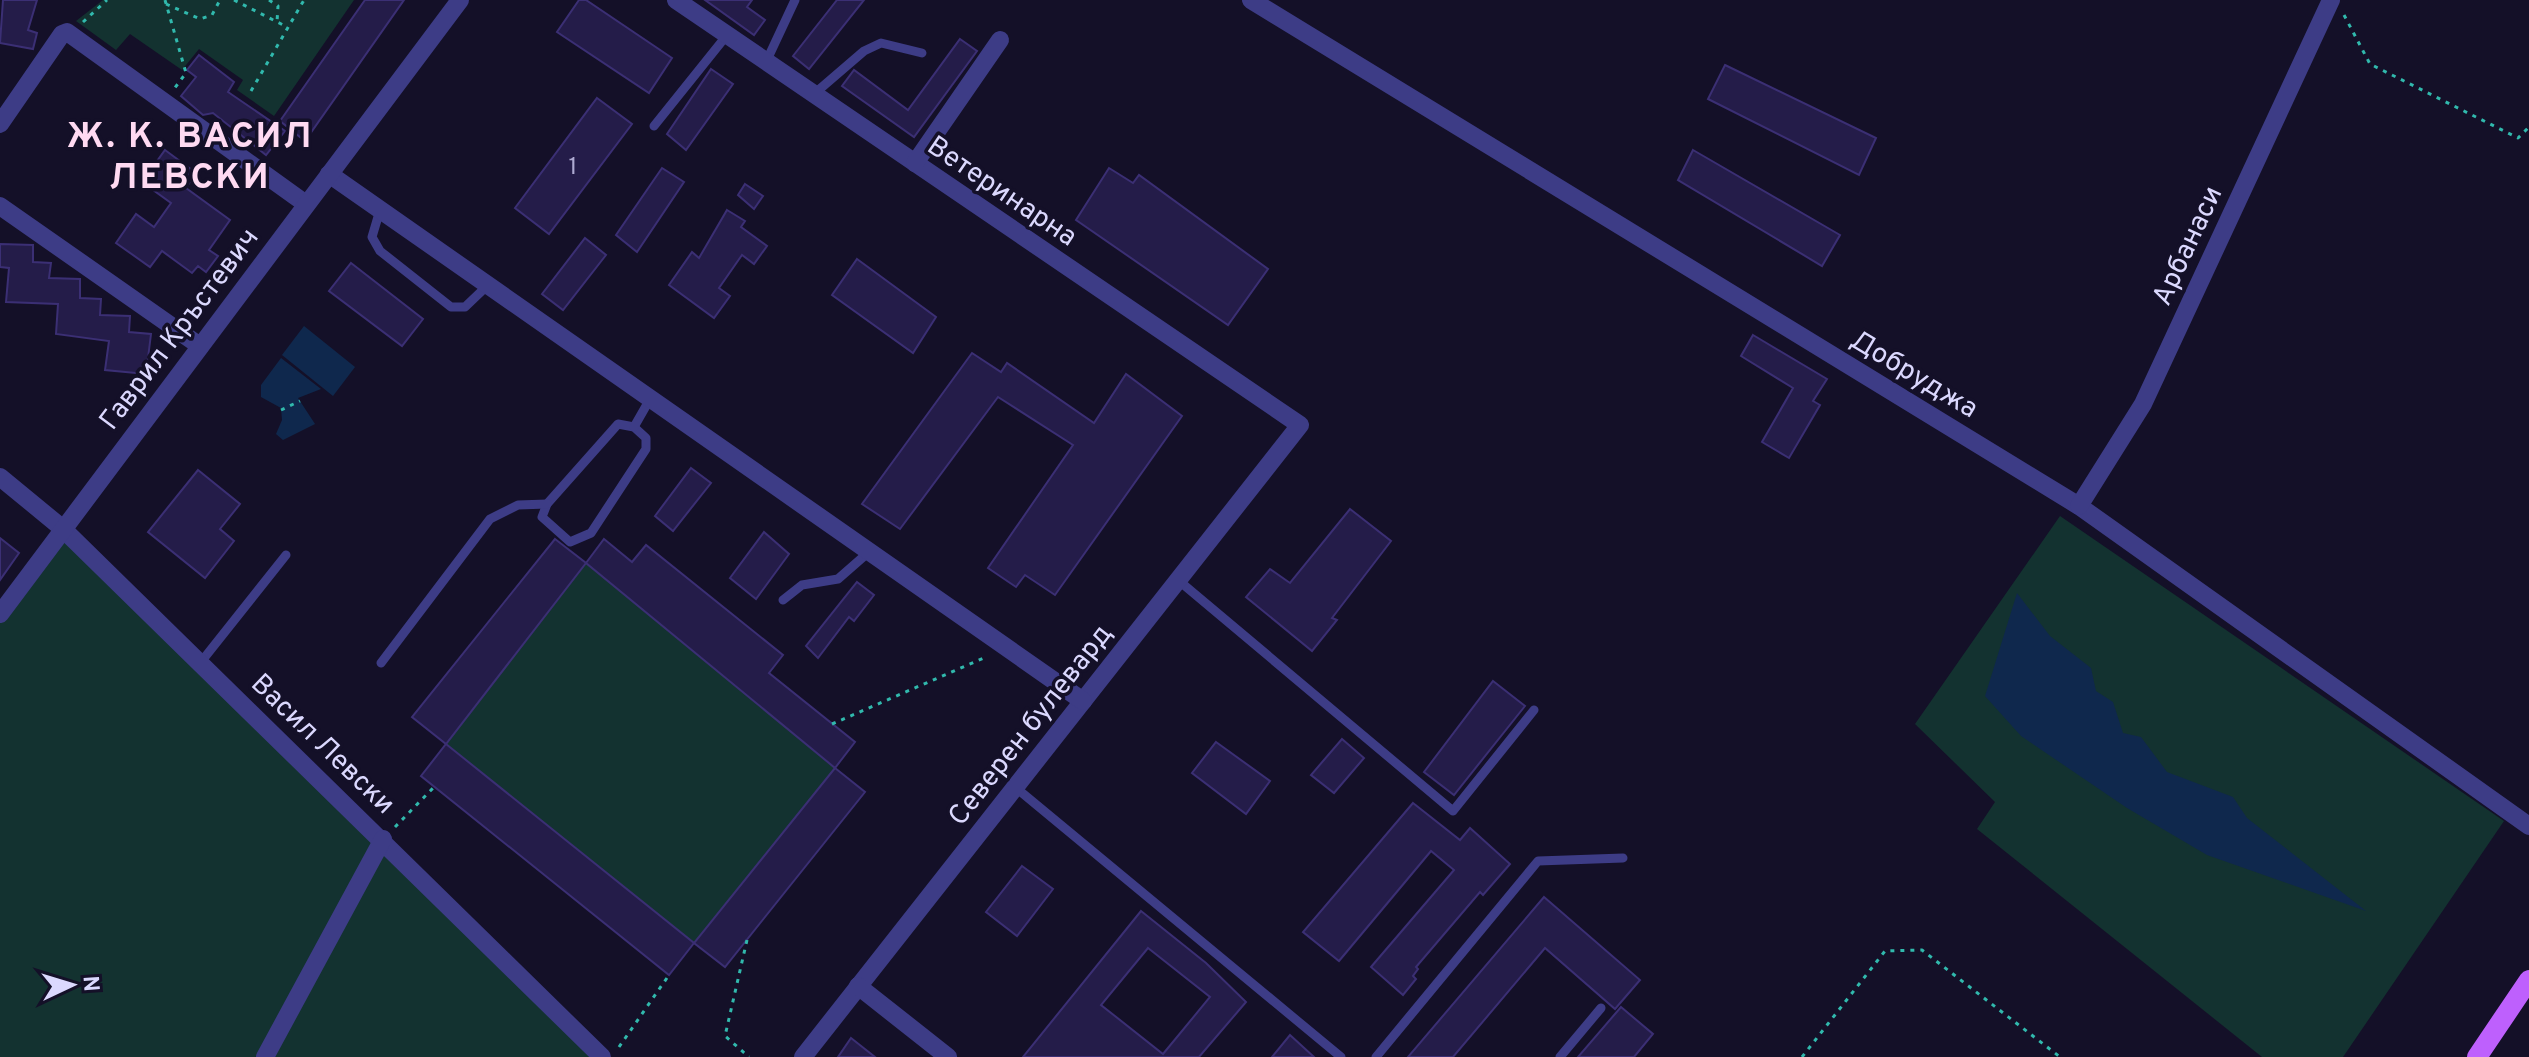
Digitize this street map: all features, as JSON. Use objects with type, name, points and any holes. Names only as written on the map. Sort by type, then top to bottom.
[{"type":"main road","points":[[2477,1057],[2529,980]]},
{"type":"street","name":"Гаврил Кръстевич","points":[[0,614],[460,0]]},
{"type":"street","name":"Ветеринарна","points":[[676,0],[1300,425]]},
{"type":"street","name":"Добруджа","points":[[1251,0],[2079,506],[2529,826]]},
{"type":"street","name":"Арбанаси","points":[[2079,506],[2143,404],[2337,6]]},
{"type":"street","points":[[0,124],[62,34],[70,34],[306,204]]},
{"type":"street","points":[[915,163],[1000,40]]},
{"type":"street","points":[[329,174],[1083,701]]},
{"type":"street","points":[[0,206],[200,346]]},
{"type":"street","name":"Северен булевард","points":[[803,1057],[1300,425]]},
{"type":"street","name":"Васил Левски","points":[[0,477],[62,528],[383,839],[602,1057]]},
{"type":"street","points":[[265,1057],[383,839]]},
{"type":"street","points":[[858,986],[948,1057]]},
{"type":"lane","points":[[766,62],[795,0]]},
{"type":"lane","points":[[654,126],[727,35]]},
{"type":"lane","points":[[814,94],[864,51],[881,43],[922,53]]},
{"type":"lane","points":[[380,209],[372,237],[380,251],[451,307],[465,307],[488,285]]},
{"type":"lane","points":[[634,427],[650,398]]},
{"type":"lane","points":[[618,424],[634,427],[646,438],[646,449],[591,533],[570,542],[542,517],[547,504],[618,424]]},
{"type":"lane","points":[[381,663],[490,519],[518,505],[547,504]]},
{"type":"lane","points":[[783,600],[802,585],[838,579],[870,551]]},
{"type":"lane","points":[[201,662],[286,555]]},
{"type":"lane","points":[[1178,580],[1453,811],[1534,710]]},
{"type":"lane","points":[[1015,787],[1341,1057]]},
{"type":"lane","points":[[1376,1057],[1538,861],[1623,858]]},
{"type":"lane","points":[[1560,1057],[1601,1008]]},
{"type":"path","points":[[70,34],[107,0]]},
{"type":"path","points":[[165,2],[200,19],[212,15],[220,0]]},
{"type":"path","points":[[234,0],[288,27]]},
{"type":"path","points":[[269,0],[278,6],[280,14],[277,22]]},
{"type":"path","points":[[251,91],[304,0]]},
{"type":"path","points":[[165,2],[186,73],[165,102]]},
{"type":"path","points":[[2337,6],[2370,64],[2518,138],[2529,127]]},
{"type":"path","points":[[281,410],[300,401]]},
{"type":"path","points":[[832,724],[1007,648]]},
{"type":"path","points":[[383,839],[434,787]]},
{"type":"path","points":[[747,940],[725,1036],[749,1057]]},
{"type":"path","points":[[1802,1057],[1885,951],[1922,950],[2060,1057]]},
{"type":"path","points":[[612,1057],[669,975]]},
{"type":"green space","points":[[103,0],[354,0],[274,116],[237,90],[243,80],[199,49],[182,70],[130,34],[116,50],[76,21]]},
{"type":"green space","points":[[2060,516],[2504,821],[2343,1057],[2262,1057],[1977,829],[1995,802],[1915,724]]},
{"type":"green space","points":[[63,537],[602,1057],[0,1057],[0,623]]},
{"type":"green space","points":[[555,539],[586,563],[604,539],[632,562],[646,545],[783,655],[770,673],[855,742],[835,768],[865,792],[725,967],[694,943],[669,975],[421,776],[446,744],[412,717]]},
{"type":"water","points":[[304,326],[355,367],[333,396],[282,355]]},
{"type":"water","points":[[281,358],[321,389],[298,398],[315,424],[283,440],[276,434],[282,420],[281,408],[261,397],[261,385]]},
{"type":"water","points":[[2017,593],[2050,636],[2091,668],[2096,691],[2113,702],[2123,733],[2141,737],[2167,772],[2233,797],[2247,818],[2366,911],[2207,855],[2127,808],[2021,736],[1985,696]]},
{"type":"building","points":[[3,0],[37,0],[28,30],[37,33],[33,49],[0,43]]},
{"type":"building","points":[[365,0],[404,0],[305,141],[280,121]]},
{"type":"building","points":[[579,0],[586,0],[672,58],[649,93],[557,32]]},
{"type":"building","points":[[705,0],[752,0],[747,7],[765,20],[754,35]]},
{"type":"building","points":[[837,0],[864,0],[809,69],[793,56]]},
{"type":"building","points":[[960,39],[977,51],[914,137],[842,86],[854,70],[908,110]]},
{"type":"building","points":[[199,55],[234,82],[228,92],[285,131],[266,155],[213,113],[203,115],[181,96],[196,77],[187,70]]},
{"type":"building","points":[[1725,65],[1876,138],[1859,175],[1708,99]]},
{"type":"building","points":[[711,69],[733,84],[686,150],[667,134]]},
{"type":"building","points":[[597,98],[632,124],[549,234],[515,208]]},
{"type":"building","points":[[165,150],[196,173],[186,188],[230,220],[209,250],[218,256],[206,272],[198,266],[192,273],[162,251],[150,267],[116,243],[136,214],[154,227],[171,203],[142,182]]},
{"type":"building","points":[[1693,150],[1840,235],[1822,266],[1678,180]]},
{"type":"building","points":[[662,168],[684,182],[637,252],[616,235]]},
{"type":"building","points":[[1109,168],[1133,183],[1139,175],[1268,269],[1228,325],[1076,220]]},
{"type":"building","points":[[745,184],[763,196],[754,209],[738,195]]},
{"type":"building","points":[[727,210],[745,221],[741,227],[767,246],[754,264],[742,255],[719,288],[730,296],[714,318],[669,285],[692,252],[699,258]]},
{"type":"building","points":[[585,238],[606,255],[563,310],[542,294]]},
{"type":"building","points":[[0,244],[33,245],[33,262],[51,263],[49,278],[80,279],[80,298],[101,299],[100,315],[130,316],[129,332],[151,334],[146,374],[105,370],[109,341],[56,334],[58,304],[6,302],[9,268],[0,267]]},
{"type":"building","points":[[857,259],[936,317],[913,353],[832,295]]},
{"type":"building","points":[[351,263],[423,319],[402,346],[329,291]]},
{"type":"building","points":[[1753,335],[1827,379],[1813,401],[1820,405],[1789,458],[1762,442],[1793,388],[1741,356]]},
{"type":"building","points":[[972,353],[1001,372],[1007,363],[1094,423],[1126,374],[1182,416],[1055,595],[1025,575],[1016,587],[988,568],[1073,445],[998,397],[900,529],[862,504]]},
{"type":"building","points":[[691,468],[711,483],[673,531],[655,516]]},
{"type":"building","points":[[198,470],[240,504],[220,529],[234,541],[205,578],[148,532]]},
{"type":"building","points":[[1350,509],[1391,541],[1332,618],[1337,620],[1312,651],[1246,597],[1270,569],[1290,583]]},
{"type":"building","points":[[764,532],[789,554],[756,599],[730,578]]},
{"type":"building","points":[[0,538],[19,553],[0,580]]},
{"type":"building","points":[[555,539],[586,563],[446,744],[412,717]]},
{"type":"building","points":[[604,539],[632,562],[646,545],[783,655],[769,673],[855,742],[835,768],[586,563]]},
{"type":"building","points":[[857,582],[874,595],[854,621],[849,617],[818,658],[806,646]]},
{"type":"building","points":[[1493,681],[1525,706],[1454,795],[1424,772]]},
{"type":"building","points":[[1342,739],[1364,758],[1334,793],[1311,775]]},
{"type":"building","points":[[1216,742],[1270,781],[1246,814],[1192,773]]},
{"type":"building","points":[[446,744],[694,943],[669,975],[421,776]]},
{"type":"building","points":[[835,768],[865,792],[725,967],[694,943]]},
{"type":"building","points":[[1413,803],[1460,840],[1470,828],[1510,864],[1483,895],[1480,892],[1416,967],[1418,969],[1413,976],[1416,979],[1403,995],[1371,967],[1454,870],[1431,851],[1339,961],[1303,932]]},
{"type":"building","points":[[1022,866],[1053,889],[1017,936],[986,912]]},
{"type":"building","points":[[1544,897],[1640,980],[1615,1009],[1545,948],[1453,1057],[1408,1057]]},
{"type":"building","points":[[1141,911],[1206,963],[1246,1002],[1199,1057],[1023,1057]],"holes":[[[1148,948],[1210,997],[1163,1054],[1101,1005]]]},
{"type":"building","points":[[1621,1007],[1653,1034],[1634,1057],[1578,1057]]},
{"type":"building","points":[[1290,1035],[1314,1057],[1272,1057]]},
{"type":"building","points":[[851,1038],[875,1057],[838,1057]]},
{"type":"district","name":"Ж. К. ВАСИЛ ЛЕВСКИ","points":[[190,154]]}]
